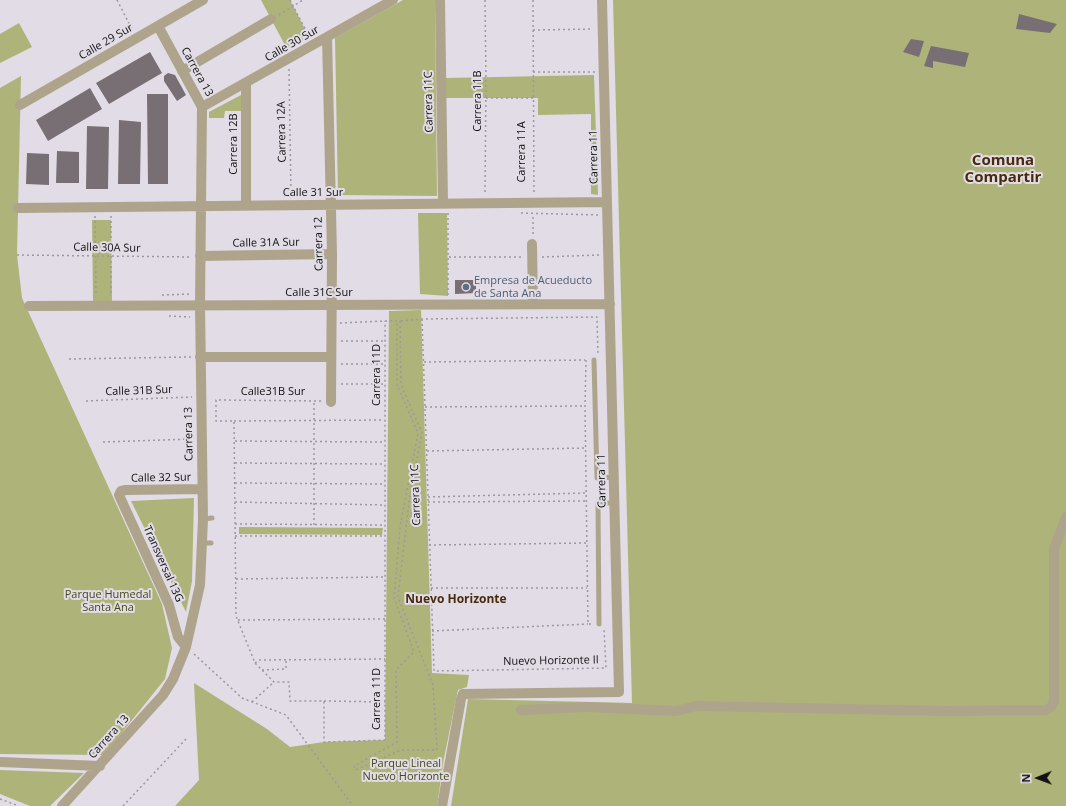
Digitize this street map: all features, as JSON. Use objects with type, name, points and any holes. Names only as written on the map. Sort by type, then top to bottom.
[{"type":"street","name":"Calle 29 Sur","points":[[20,105],[203,0]]},
{"type":"street","name":"Calle 30 Sur","points":[[202,107],[393,0]]},
{"type":"street","name":"Carrera 11C","points":[[440,0],[442,203]]},
{"type":"street","name":"Carrera 11","points":[[442,806],[463,694],[619,692],[602,0]]},
{"type":"street","points":[[179,73],[271,19]]},
{"type":"street","name":"Carrera 13","points":[[62,806],[163,695],[173,679],[186,647],[200,585],[207,543],[207,518],[202,489],[196,357],[200,305],[198,257],[202,107],[179,73],[158,26]]},
{"type":"street","name":"Carrera 12","points":[[327,37],[332,254],[331,402]]},
{"type":"street","name":"Carrera 12B","points":[[246,83],[246,205]]},
{"type":"street","name":"Calle 31 Sur","points":[[18,208],[607,202]]},
{"type":"street","points":[[532,244],[532,304]]},
{"type":"street","name":"Calle 31A Sur","points":[[198,257],[332,254]]},
{"type":"street","name":"Calle 31C Sur","points":[[29,306],[610,304]]},
{"type":"street","points":[[196,357],[332,357]]},
{"type":"street","name":"Calle 32 Sur","points":[[121,491],[202,489]]},
{"type":"street","name":"Transversal 13G","points":[[121,491],[119,495],[121,502],[169,605],[178,637],[186,647]]},
{"type":"street","points":[[521,710],[588,707],[676,711],[696,706],[946,711],[1046,710],[1051,708],[1054,701],[1054,549],[1066,517]]},
{"type":"street","points":[[173,621],[192,619]]},
{"type":"street","points":[[0,762],[100,766]]},
{"type":"lane","points":[[594,360],[597,478],[614,477]]},
{"type":"lane","points":[[599,624],[598,503],[614,503]]},
{"type":"path","points":[[117,0],[136,38]]},
{"type":"path","points":[[290,0],[314,45]]},
{"type":"path","points":[[271,19],[303,0]]},
{"type":"path","name":"Carrera 11B","points":[[485,0],[485,203]]},
{"type":"path","name":"Carrera 11A","points":[[532,0],[534,98],[534,202],[532,244]]},
{"type":"path","points":[[533,30],[598,28]]},
{"type":"path","name":"Carrera 12A","points":[[289,59],[291,205]]},
{"type":"path","points":[[533,72],[599,72]]},
{"type":"path","points":[[486,98],[534,98]]},
{"type":"path","points":[[448,296],[448,213],[455,213]]},
{"type":"path","points":[[518,213],[603,215]]},
{"type":"path","points":[[95,215],[96,296]]},
{"type":"path","points":[[111,215],[112,296]]},
{"type":"path","name":"Calle 30A Sur","points":[[17,256],[198,257]]},
{"type":"path","points":[[340,322],[422,319],[597,317],[598,358],[594,360],[424,362]]},
{"type":"path","name":"Carrera 11C","points":[[422,319],[434,671]]},
{"type":"path","name":"Carrera 11D","points":[[324,701],[324,742],[385,740],[385,321]]},
{"type":"path","points":[[396,321],[397,385],[418,433],[400,527],[394,598],[414,652],[396,670],[397,742],[354,766],[356,770],[401,750],[437,750],[433,685],[398,596],[409,502],[422,433],[401,385],[400,321]]},
{"type":"path","points":[[341,341],[385,341]]},
{"type":"path","points":[[69,359],[196,357]]},
{"type":"path","points":[[585,360],[588,624]]},
{"type":"path","points":[[341,364],[385,364]]},
{"type":"path","points":[[341,384],[385,384]]},
{"type":"path","name":"Calle 31B Sur","points":[[86,401],[192,397]]},
{"type":"path","name":"Calle31B Sur","points":[[234,421],[216,421],[216,400],[314,400],[331,402]]},
{"type":"path","points":[[314,400],[314,525]]},
{"type":"path","points":[[425,406],[585,406]]},
{"type":"path","points":[[274,682],[255,663],[236,616],[234,421],[385,420]]},
{"type":"path","points":[[103,442],[192,439]]},
{"type":"path","points":[[234,441],[385,442]]},
{"type":"path","points":[[427,451],[586,448]]},
{"type":"path","points":[[235,463],[385,464]]},
{"type":"path","points":[[235,483],[385,484]]},
{"type":"path","points":[[428,497],[586,493]]},
{"type":"path","points":[[428,502],[586,501]]},
{"type":"path","points":[[235,502],[385,505]]},
{"type":"path","points":[[235,524],[385,525]]},
{"type":"path","points":[[235,536],[385,536]]},
{"type":"path","points":[[430,545],[587,543]]},
{"type":"path","points":[[236,579],[385,577]]},
{"type":"path","points":[[431,588],[587,588]]},
{"type":"path","points":[[238,620],[385,619]]},
{"type":"path","points":[[432,631],[599,624]]},
{"type":"path","name":"Nuevo Horizonte II","points":[[434,671],[606,668],[604,624],[599,624]]},
{"type":"path","points":[[186,647],[242,698],[286,715],[353,806]]},
{"type":"path","points":[[255,663],[259,660],[385,659]]},
{"type":"path","points":[[262,670],[286,670],[286,660]]},
{"type":"path","points":[[252,702],[274,682],[289,682],[290,701],[385,702]]},
{"type":"path","points":[[123,806],[186,739]]},
{"type":"path","points":[[0,798],[19,806]]},
{"type":"green space","points":[[261,0],[290,0],[309,37],[287,49]]},
{"type":"green space","points":[[403,0],[435,0],[437,196],[338,195],[335,38]]},
{"type":"green space","points":[[613,0],[1066,0],[1066,806],[451,806],[468,699],[632,703]]},
{"type":"green space","points":[[19,23],[32,47],[0,63],[0,34]]},
{"type":"green space","points":[[594,75],[598,195],[591,194],[591,114],[538,115],[538,98],[446,98],[446,78]]},
{"type":"green space","name":"Parque Humedal Santa Ana","points":[[21,76],[17,255],[22,298],[162,604],[172,648],[165,679],[104,755],[0,754],[0,88]]},
{"type":"green space","points":[[241,95],[241,111],[225,111],[224,118],[209,118],[209,112]]},
{"type":"green space","points":[[418,213],[447,213],[448,296],[420,294]]},
{"type":"green space","points":[[92,220],[111,220],[112,301],[93,301]]},
{"type":"green space","name":"Parque Lineal Nuevo Horizonte","points":[[421,310],[432,673],[469,675],[467,687],[458,690],[444,758],[437,806],[175,806],[199,780],[194,683],[267,729],[290,747],[324,742],[385,740],[389,311]]},
{"type":"green space","points":[[194,498],[192,581],[186,612],[131,501]]},
{"type":"green space","points":[[239,527],[383,528],[382,535],[239,534]]},
{"type":"green space","points":[[0,770],[84,773],[50,806],[30,806],[0,794]]},
{"type":"building","points":[[1019,14],[1057,24],[1050,33],[1016,29]]},
{"type":"building","points":[[911,39],[924,41],[919,57],[903,52]]},
{"type":"building","points":[[931,46],[969,53],[965,67],[933,61],[933,68],[924,66]]},
{"type":"building","points":[[150,52],[162,73],[109,104],[96,83]]},
{"type":"building","points":[[168,73],[175,75],[186,95],[177,101],[164,81],[164,76]]},
{"type":"building","points":[[90,88],[102,109],[48,141],[36,120]]},
{"type":"building","points":[[147,94],[168,94],[168,184],[148,184]]},
{"type":"building","points":[[119,120],[141,122],[140,184],[118,184]]},
{"type":"building","points":[[87,126],[109,127],[108,189],[86,189]]},
{"type":"building","points":[[57,151],[79,152],[79,183],[56,183]]},
{"type":"building","points":[[27,153],[49,154],[49,185],[26,184]]},
{"type":"building","name":"Empresa de Acueducto de Santa Ana","points":[[455,280],[476,280],[476,293],[455,294]]},
{"type":"place","name":"Empresa de Acueducto de Santa Ana","points":[[466,287]]},
{"type":"district","name":"Comuna Compartir","points":[[1003,170]]},
{"type":"district","name":"Nuevo Horizonte","points":[[456,600]]}]
